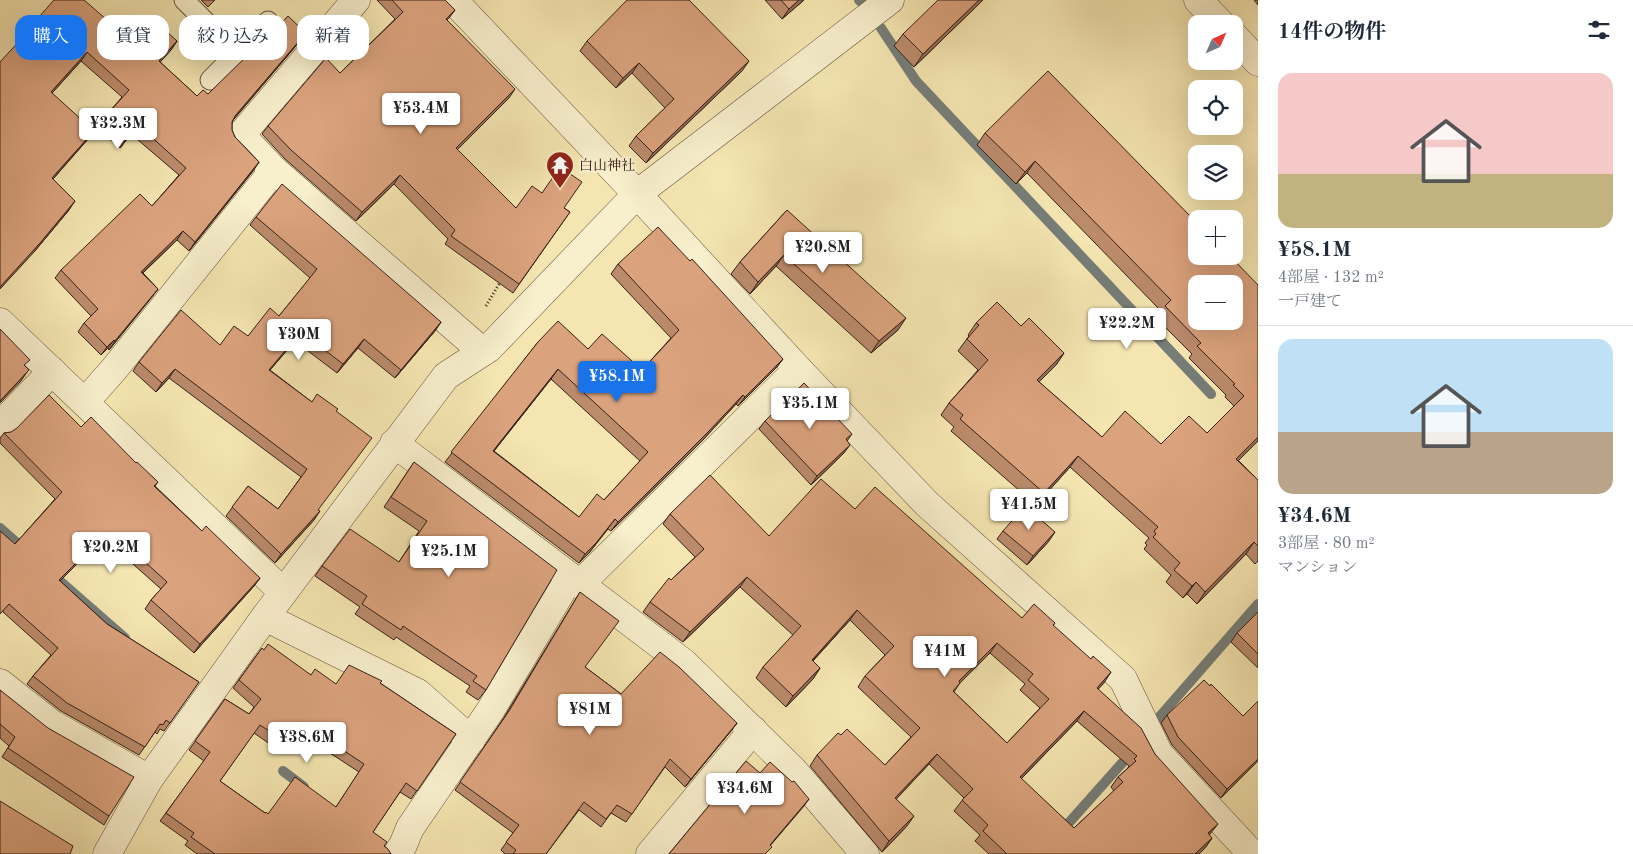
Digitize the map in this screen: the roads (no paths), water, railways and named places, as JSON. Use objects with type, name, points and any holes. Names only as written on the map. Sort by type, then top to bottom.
[{"type":"street","points":[[356,0],[241,136],[274,170],[475,344],[490,348],[637,194],[890,0]]},
{"type":"street","points":[[453,0],[637,194],[798,370],[926,504],[1123,679],[1158,754],[1252,854]]},
{"type":"street","points":[[1198,0],[1212,15]]},
{"type":"street","points":[[1243,46],[1258,62]]},
{"type":"street","points":[[85,402],[115,368],[274,170]]},
{"type":"street","points":[[0,322],[283,592]]},
{"type":"street","points":[[106,854],[148,779],[265,616],[394,443],[446,376],[475,344]]},
{"type":"street","points":[[405,851],[410,828],[471,740],[575,580],[798,370]]},
{"type":"street","points":[[0,426],[52,371]]},
{"type":"street","points":[[394,443],[684,663],[793,770],[865,854]]},
{"type":"street","points":[[265,616],[418,693],[471,740]]},
{"type":"street","points":[[0,683],[52,724],[148,779]]},
{"type":"street","points":[[650,854],[753,730]]},
{"type":"lane","points":[[184,0],[199,15]]},
{"type":"lane","points":[[210,80],[230,60]]},
{"type":"waterway","points":[[881,28],[916,81],[1211,394]]},
{"type":"waterway","points":[[0,528],[26,551]]},
{"type":"waterway","points":[[53,575],[125,638]]},
{"type":"waterway","points":[[1155,722],[1258,604]]},
{"type":"waterway","points":[[1041,854],[1131,753]]},
{"type":"waterway","points":[[283,771],[304,787]]},
{"type":"place","name":"白山神社","points":[[560,189]]}]
